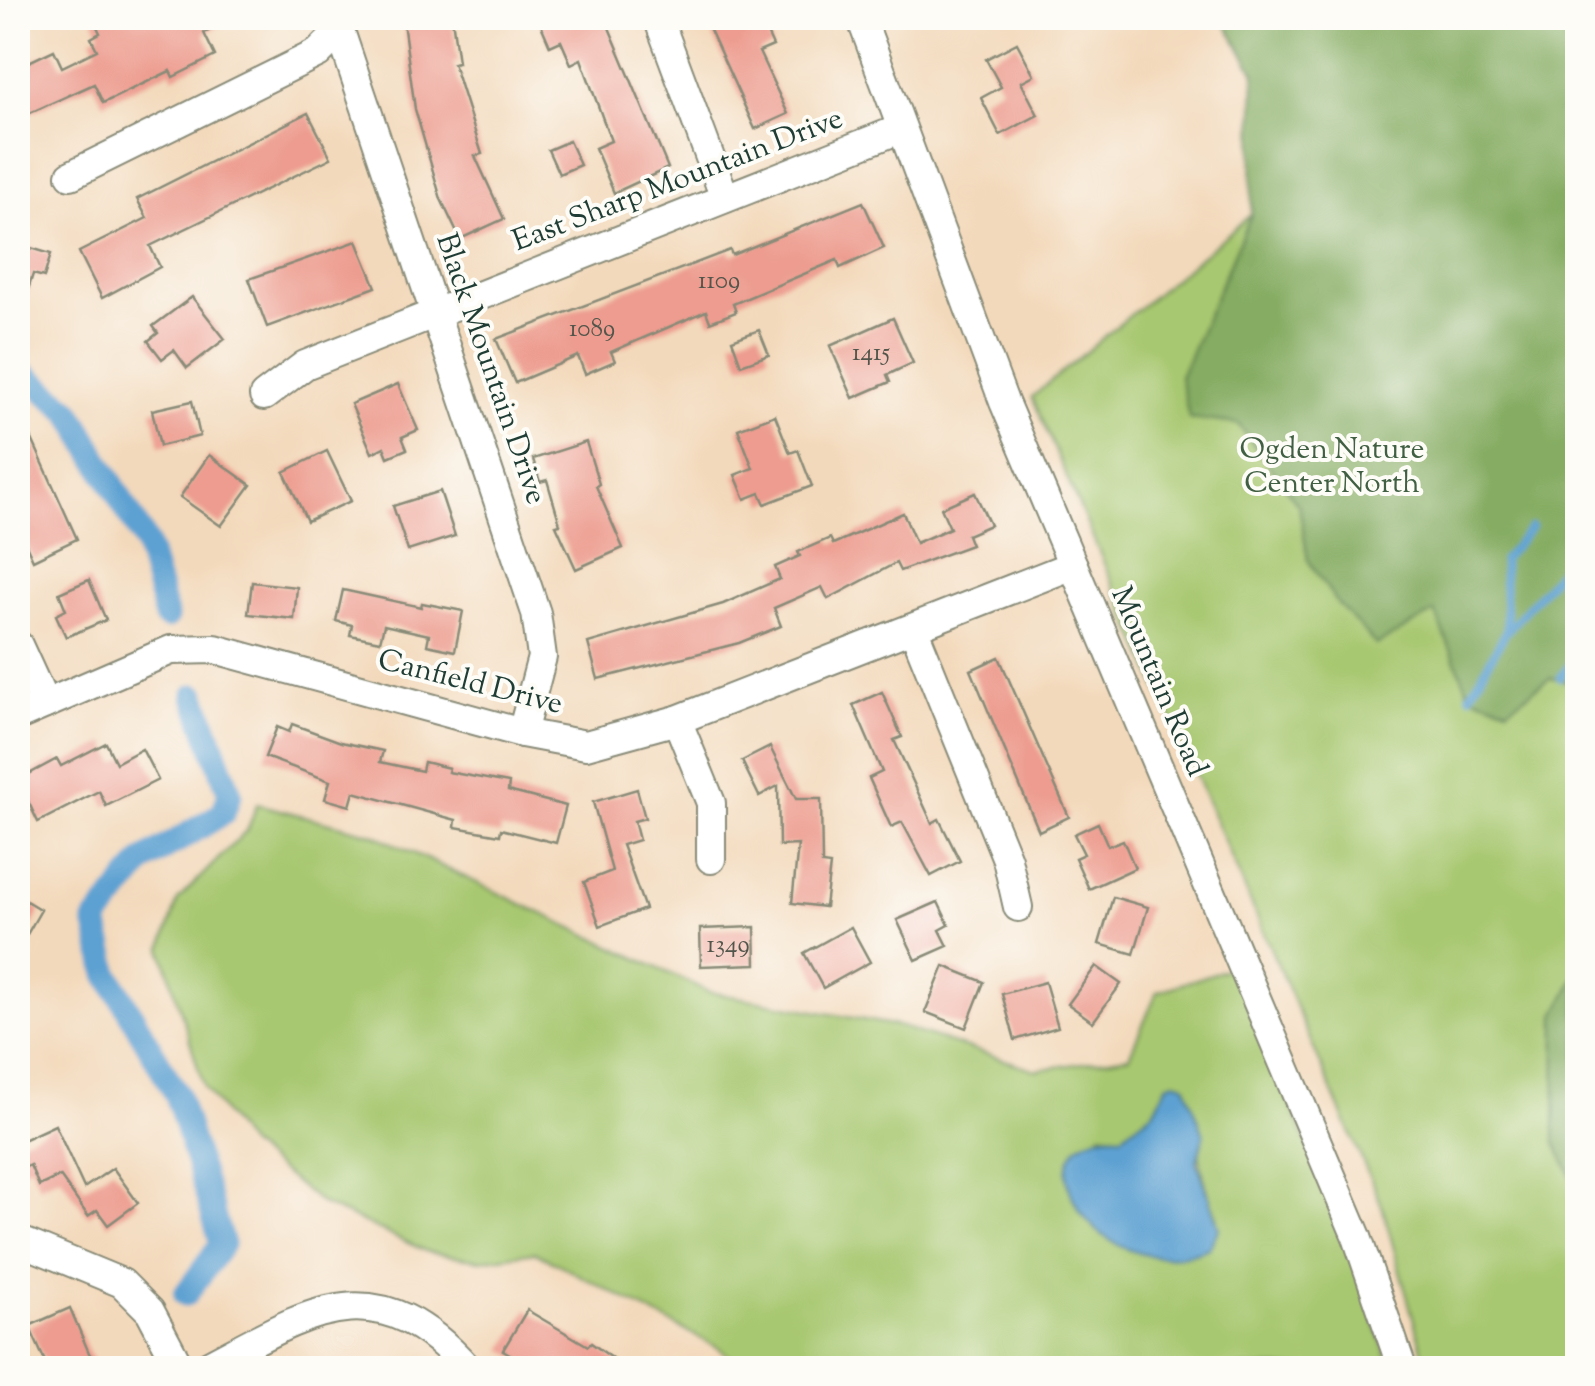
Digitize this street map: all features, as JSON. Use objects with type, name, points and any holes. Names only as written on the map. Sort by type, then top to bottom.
[{"type":"street","points":[[658,18],[725,198]]},
{"type":"street","name":"Mountain Road","points":[[860,18],[1004,402],[1357,1236],[1402,1368]]},
{"type":"street","name":"Black Mountain Drive","points":[[71,175],[318,53],[340,31],[536,613],[542,657],[522,733]]},
{"type":"street","name":"East Sharp Mountain Drive","points":[[264,396],[305,366],[436,311],[900,129]]},
{"type":"street","name":"Canfield Drive","points":[[18,716],[171,650],[216,650],[522,733],[586,745],[678,720],[1073,565]]},
{"type":"street","points":[[914,630],[1007,859],[1018,907]]},
{"type":"street","points":[[18,645],[45,704]]},
{"type":"street","points":[[678,720],[712,802],[711,859]]},
{"type":"street","points":[[18,1240],[122,1283],[150,1311],[180,1368]]},
{"type":"street","points":[[203,1368],[306,1314],[343,1306],[380,1310],[414,1322],[443,1342],[467,1368]]},
{"type":"green space","points":[[1222,18],[1577,18],[1577,684],[1550,678],[1508,708],[1470,695],[1435,612],[1376,645],[1337,603],[1308,560],[1299,506],[1238,424],[1189,418],[1180,377],[1251,215],[1255,73]]},
{"type":"green space","name":"Ogden Nature Center North","points":[[1487,18],[1578,56],[1577,1368],[1427,1368],[1382,1206],[1032,397]]},
{"type":"green space","points":[[257,804],[373,834],[709,992],[898,1026],[1036,1070],[1129,1056],[1157,992],[1232,967],[1343,1228],[1391,1368],[746,1368],[717,1347],[535,1252],[480,1260],[428,1252],[322,1204],[248,1145],[204,1087],[162,949],[178,900],[248,829]],"holes":[[[1168,1084],[1185,1084],[1205,1182],[1216,1214],[1099,1133],[1123,1136],[1155,1110]]]},
{"type":"green space","points":[[1577,973],[1577,1187],[1555,1142],[1556,1015]]},
{"type":"water","points":[[1168,1084],[1185,1084],[1204,1134],[1197,1161],[1219,1228],[1209,1248],[1166,1257],[1128,1249],[1098,1231],[1077,1206],[1068,1180],[1071,1156],[1089,1140],[1123,1135],[1155,1110]]},
{"type":"building","points":[[93,18],[236,18],[204,33],[215,56],[173,77],[170,71],[103,103],[94,84],[30,113],[18,85],[18,67],[54,50],[62,67],[97,50],[91,38],[100,33]]},
{"type":"building","points":[[452,18],[458,62],[453,63],[482,154],[475,156],[504,219],[460,239],[441,199],[415,109],[403,22]]},
{"type":"building","points":[[538,18],[605,18],[668,168],[614,193],[595,148],[611,141],[581,59],[571,64],[561,41],[550,46]]},
{"type":"building","points":[[719,18],[760,18],[773,46],[759,52],[788,114],[755,129],[707,23]]},
{"type":"building","points":[[1017,43],[1034,75],[1021,82],[1038,115],[1000,135],[981,98],[1001,87],[986,59]]},
{"type":"building","points":[[308,113],[331,158],[150,246],[160,267],[102,298],[79,252],[147,218],[137,199]]},
{"type":"building","points":[[569,141],[580,165],[559,174],[548,150]]},
{"type":"building","points":[[863,202],[884,248],[840,268],[837,260],[733,304],[736,312],[710,322],[706,311],[611,352],[615,361],[585,374],[578,356],[515,383],[496,339],[730,250],[732,255]]},
{"type":"building","points":[[357,241],[376,287],[267,327],[249,279]]},
{"type":"building","points":[[18,244],[51,254],[44,277],[33,274],[22,309],[18,308]]},
{"type":"building","points":[[192,297],[225,339],[187,368],[174,350],[162,359],[148,341],[158,333],[153,326]]},
{"type":"building","points":[[893,318],[913,363],[887,375],[890,382],[853,398],[830,346]]},
{"type":"building","points":[[759,330],[769,355],[741,365],[732,340]]},
{"type":"building","points":[[398,384],[418,430],[402,437],[407,449],[388,457],[384,447],[372,453],[351,404]]},
{"type":"building","points":[[192,401],[200,436],[160,446],[152,410]]},
{"type":"building","points":[[18,408],[77,539],[33,560],[18,527]]},
{"type":"building","points":[[775,415],[790,453],[798,450],[812,486],[765,504],[760,493],[745,499],[735,475],[753,468],[738,429]]},
{"type":"building","points":[[586,442],[599,484],[596,486],[623,548],[576,569],[556,525],[560,524],[547,480],[540,482],[533,459]]},
{"type":"building","points":[[327,451],[351,501],[307,521],[284,472]]},
{"type":"building","points":[[209,455],[251,485],[221,526],[180,497]]},
{"type":"building","points":[[440,491],[455,536],[408,551],[393,506]]},
{"type":"building","points":[[975,493],[990,525],[967,535],[971,545],[900,571],[896,563],[828,599],[822,587],[774,608],[781,626],[739,643],[598,679],[588,643],[723,604],[780,579],[775,567],[800,556],[798,552],[830,538],[833,544],[903,513],[916,543],[950,528],[941,508]]},
{"type":"building","points":[[89,580],[106,620],[66,637],[56,615],[66,610],[59,593]]},
{"type":"building","points":[[252,582],[297,587],[294,619],[248,614]]},
{"type":"building","points":[[343,590],[421,607],[422,603],[463,611],[455,651],[427,645],[429,635],[384,625],[380,641],[350,635],[352,625],[336,621]]},
{"type":"building","points":[[999,657],[1069,817],[1039,831],[971,670]]},
{"type":"building","points":[[882,692],[902,737],[894,740],[932,823],[939,819],[960,861],[931,876],[902,822],[891,827],[869,778],[882,772],[853,705]]},
{"type":"building","points":[[292,724],[341,742],[383,751],[380,762],[422,771],[424,762],[449,768],[448,772],[509,783],[508,791],[566,806],[556,843],[501,829],[500,835],[455,827],[456,820],[354,792],[350,806],[325,799],[330,781],[265,757],[277,727],[289,732]]},
{"type":"building","points":[[106,743],[116,763],[142,749],[158,780],[106,806],[99,791],[38,822],[18,780],[57,759],[61,766]]},
{"type":"building","points":[[770,747],[796,799],[821,799],[822,864],[830,865],[825,907],[792,903],[798,845],[779,846],[778,786],[759,796],[742,761]]},
{"type":"building","points":[[637,789],[645,818],[634,821],[639,840],[622,845],[645,909],[600,926],[584,882],[612,871],[593,802]]},
{"type":"building","points":[[1098,823],[1108,846],[1123,840],[1135,868],[1089,889],[1075,858],[1084,854],[1074,834]]},
{"type":"building","points":[[18,896],[41,910],[18,950]]},
{"type":"building","points":[[1113,897],[1148,907],[1134,954],[1099,944]]},
{"type":"building","points":[[938,902],[949,925],[940,930],[948,946],[916,960],[897,920]]},
{"type":"building","points":[[755,927],[756,964],[701,966],[700,929]]},
{"type":"building","points":[[851,927],[870,962],[823,988],[804,953]]},
{"type":"building","points":[[944,966],[984,982],[966,1028],[925,1012]]},
{"type":"building","points":[[1096,966],[1121,984],[1093,1022],[1068,1004]]},
{"type":"building","points":[[1045,982],[1058,1027],[1015,1040],[1002,994]]},
{"type":"building","points":[[55,1125],[84,1188],[113,1168],[138,1203],[108,1225],[97,1210],[88,1216],[60,1176],[39,1186],[30,1165],[18,1171],[18,1142]]},
{"type":"building","points":[[70,1308],[89,1353],[100,1368],[48,1368],[29,1326]]},
{"type":"building","points":[[527,1310],[588,1346],[591,1343],[626,1368],[534,1368],[503,1350]]},
{"type":"waterway","points":[[18,369],[70,411],[146,543],[166,617]]},
{"type":"waterway","points":[[1470,695],[1507,630],[1503,560],[1531,527]]},
{"type":"waterway","points":[[1508,630],[1561,569]]},
{"type":"waterway","points":[[1560,678],[1578,654]]},
{"type":"waterway","points":[[186,1294],[222,1244],[177,1095],[108,974],[96,921],[144,861],[223,813],[230,794],[195,696]]}]
